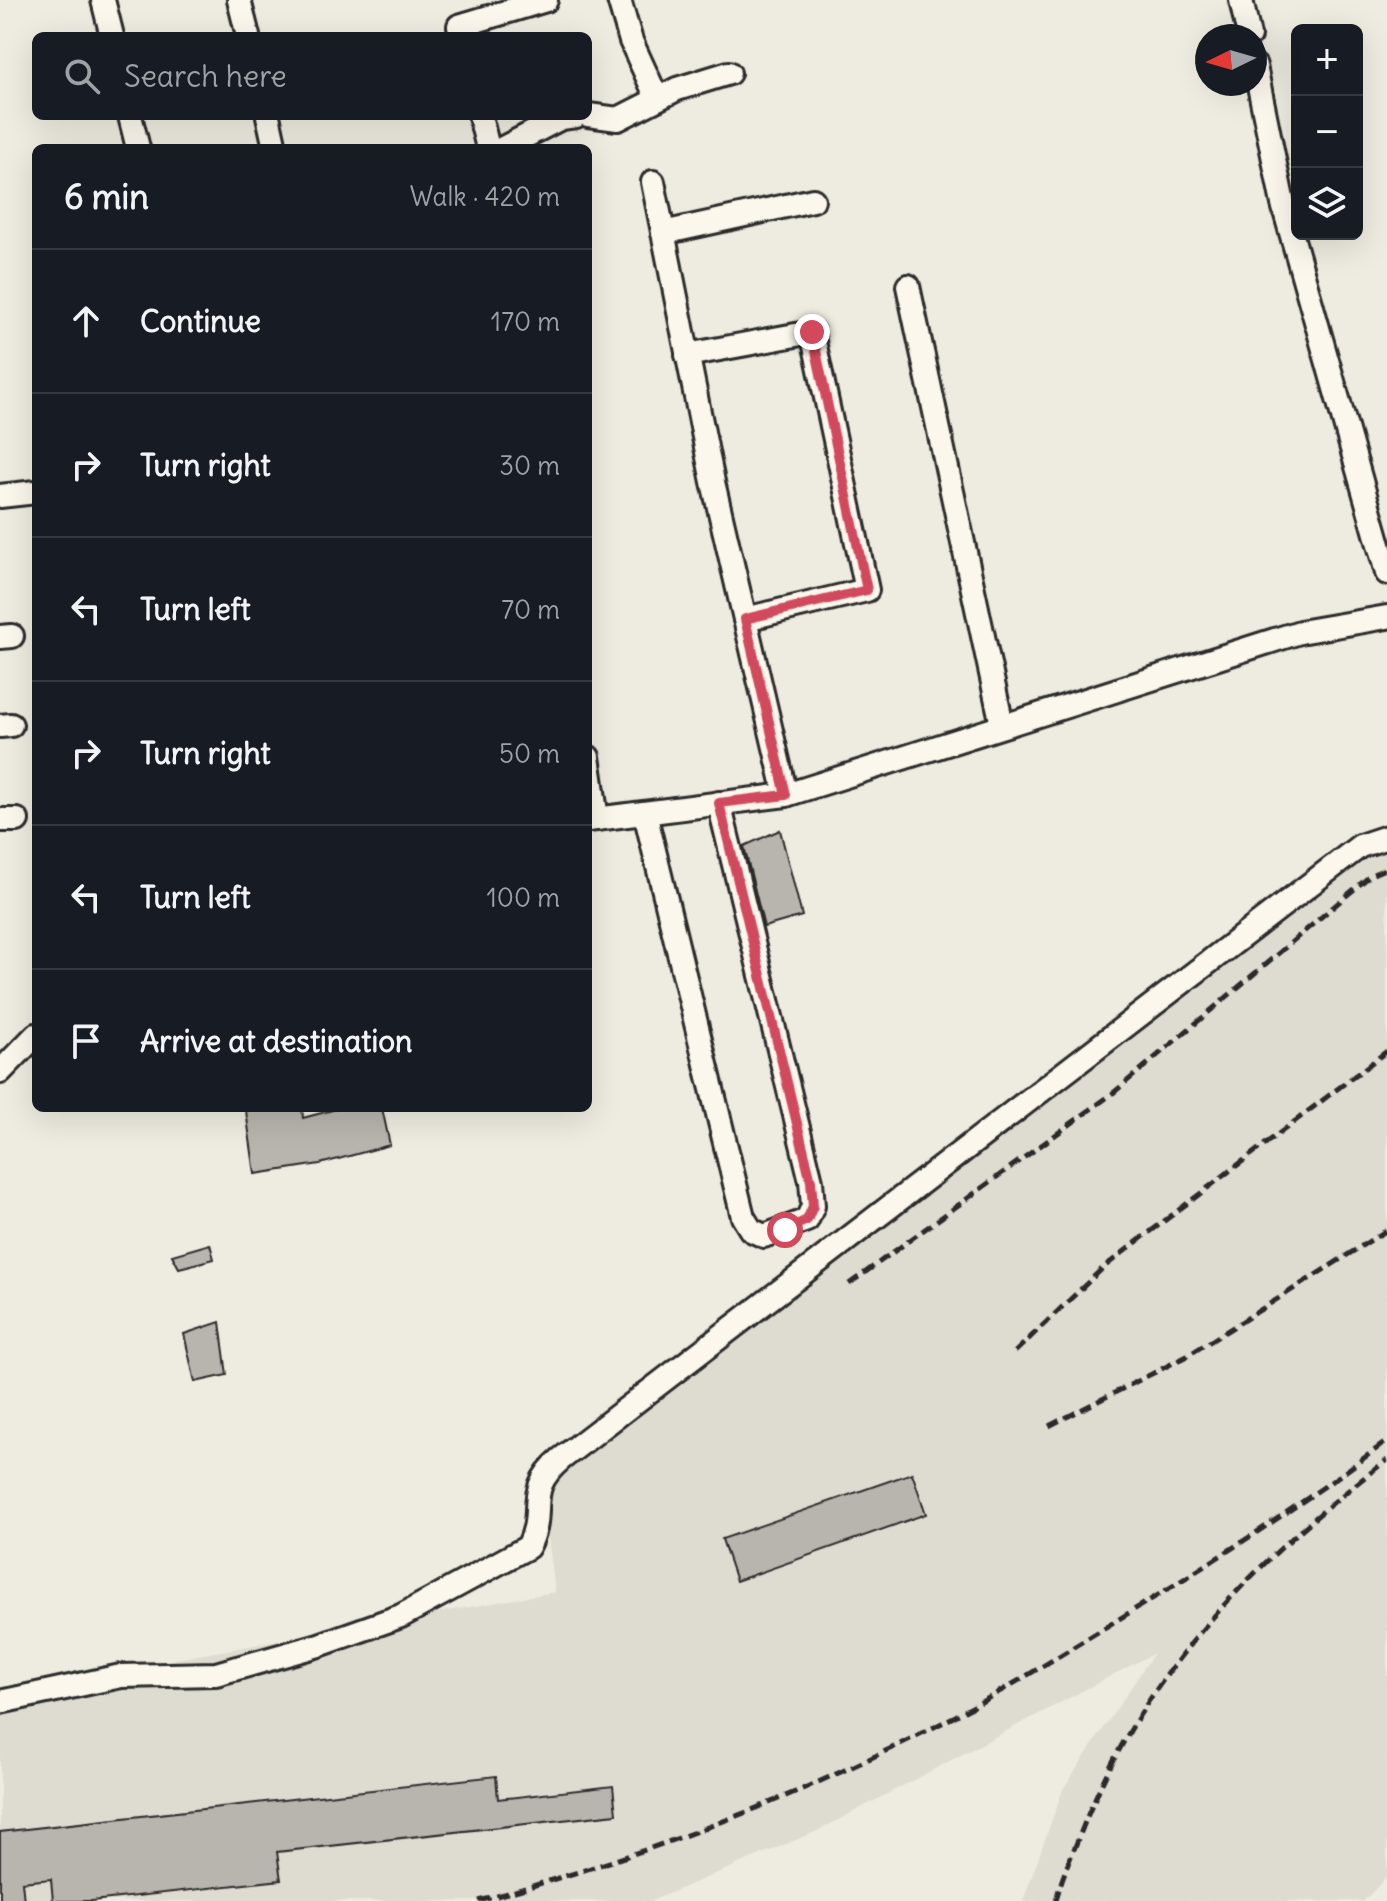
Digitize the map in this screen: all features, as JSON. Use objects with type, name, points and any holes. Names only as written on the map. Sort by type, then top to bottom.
[{"type":"street","points":[[103,0],[111,32]]},
{"type":"street","points":[[239,0],[247,32]]},
{"type":"street","points":[[460,32],[459,26],[546,0]]},
{"type":"street","points":[[619,0],[631,41],[657,98]]},
{"type":"street","points":[[1241,0],[1246,24]]},
{"type":"street","points":[[592,116],[618,119],[639,111],[657,98],[729,73]]},
{"type":"street","points":[[1261,96],[1283,204],[1387,573]]},
{"type":"street","points":[[131,120],[137,144]]},
{"type":"street","points":[[269,120],[274,144]]},
{"type":"street","points":[[481,120],[487,144]]},
{"type":"street","points":[[511,144],[557,120]]},
{"type":"street","points":[[653,182],[687,355],[786,795]]},
{"type":"street","points":[[663,233],[813,200]]},
{"type":"street","points":[[908,286],[1002,725]]},
{"type":"street","points":[[687,355],[812,332],[867,590],[745,619]]},
{"type":"street","points":[[0,496],[32,492]]},
{"type":"street","points":[[592,820],[786,795],[1300,632],[1387,617]]},
{"type":"street","points":[[645,813],[743,1217],[751,1230],[764,1236],[807,1220],[813,1206],[811,1181],[719,803]]},
{"type":"street","points":[[0,1702],[121,1676],[216,1674],[319,1645],[401,1616],[528,1547],[536,1532],[537,1487],[544,1473],[1360,846],[1387,837]]},
{"type":"street","points":[[0,1072],[32,1039]]},
{"type":"shaded area","points":[[1387,839],[1387,1876],[1364,1901],[1023,1901],[1063,1789],[1154,1653],[819,1830],[651,1901],[0,1901],[0,1690],[555,1592],[541,1481]]},
{"type":"building","points":[[780,830],[802,916],[764,927],[744,846]]},
{"type":"building","points":[[246,1112],[302,1112],[303,1118],[325,1112],[383,1112],[390,1145],[320,1164],[255,1174]]},
{"type":"building","points":[[210,1244],[214,1259],[179,1268],[172,1255]]},
{"type":"building","points":[[220,1322],[227,1375],[195,1382],[184,1334]]},
{"type":"building","points":[[912,1473],[926,1514],[736,1581],[722,1539]]},
{"type":"building","points":[[496,1776],[498,1799],[613,1786],[616,1814],[277,1852],[281,1880],[92,1901],[53,1901],[51,1879],[22,1882],[24,1901],[0,1901],[0,1832]]},
{"type":"railway","points":[[849,1284],[1112,1094],[1371,875],[1387,868]]},
{"type":"railway","points":[[1015,1352],[1104,1267],[1387,1051]]},
{"type":"railway","points":[[1049,1426],[1187,1356],[1387,1230]]},
{"type":"railway","points":[[479,1901],[607,1863],[732,1818],[914,1737],[1010,1686],[1184,1579],[1287,1512],[1387,1441]]},
{"type":"railway","points":[[1056,1901],[1067,1866],[1106,1774],[1136,1721],[1170,1671],[1207,1624],[1248,1580],[1291,1539],[1387,1460]]},
{"type":"route","points":[[785,1230],[807,1220],[813,1206],[811,1181],[719,803],[786,795],[745,619],[867,590],[812,332]]}]
